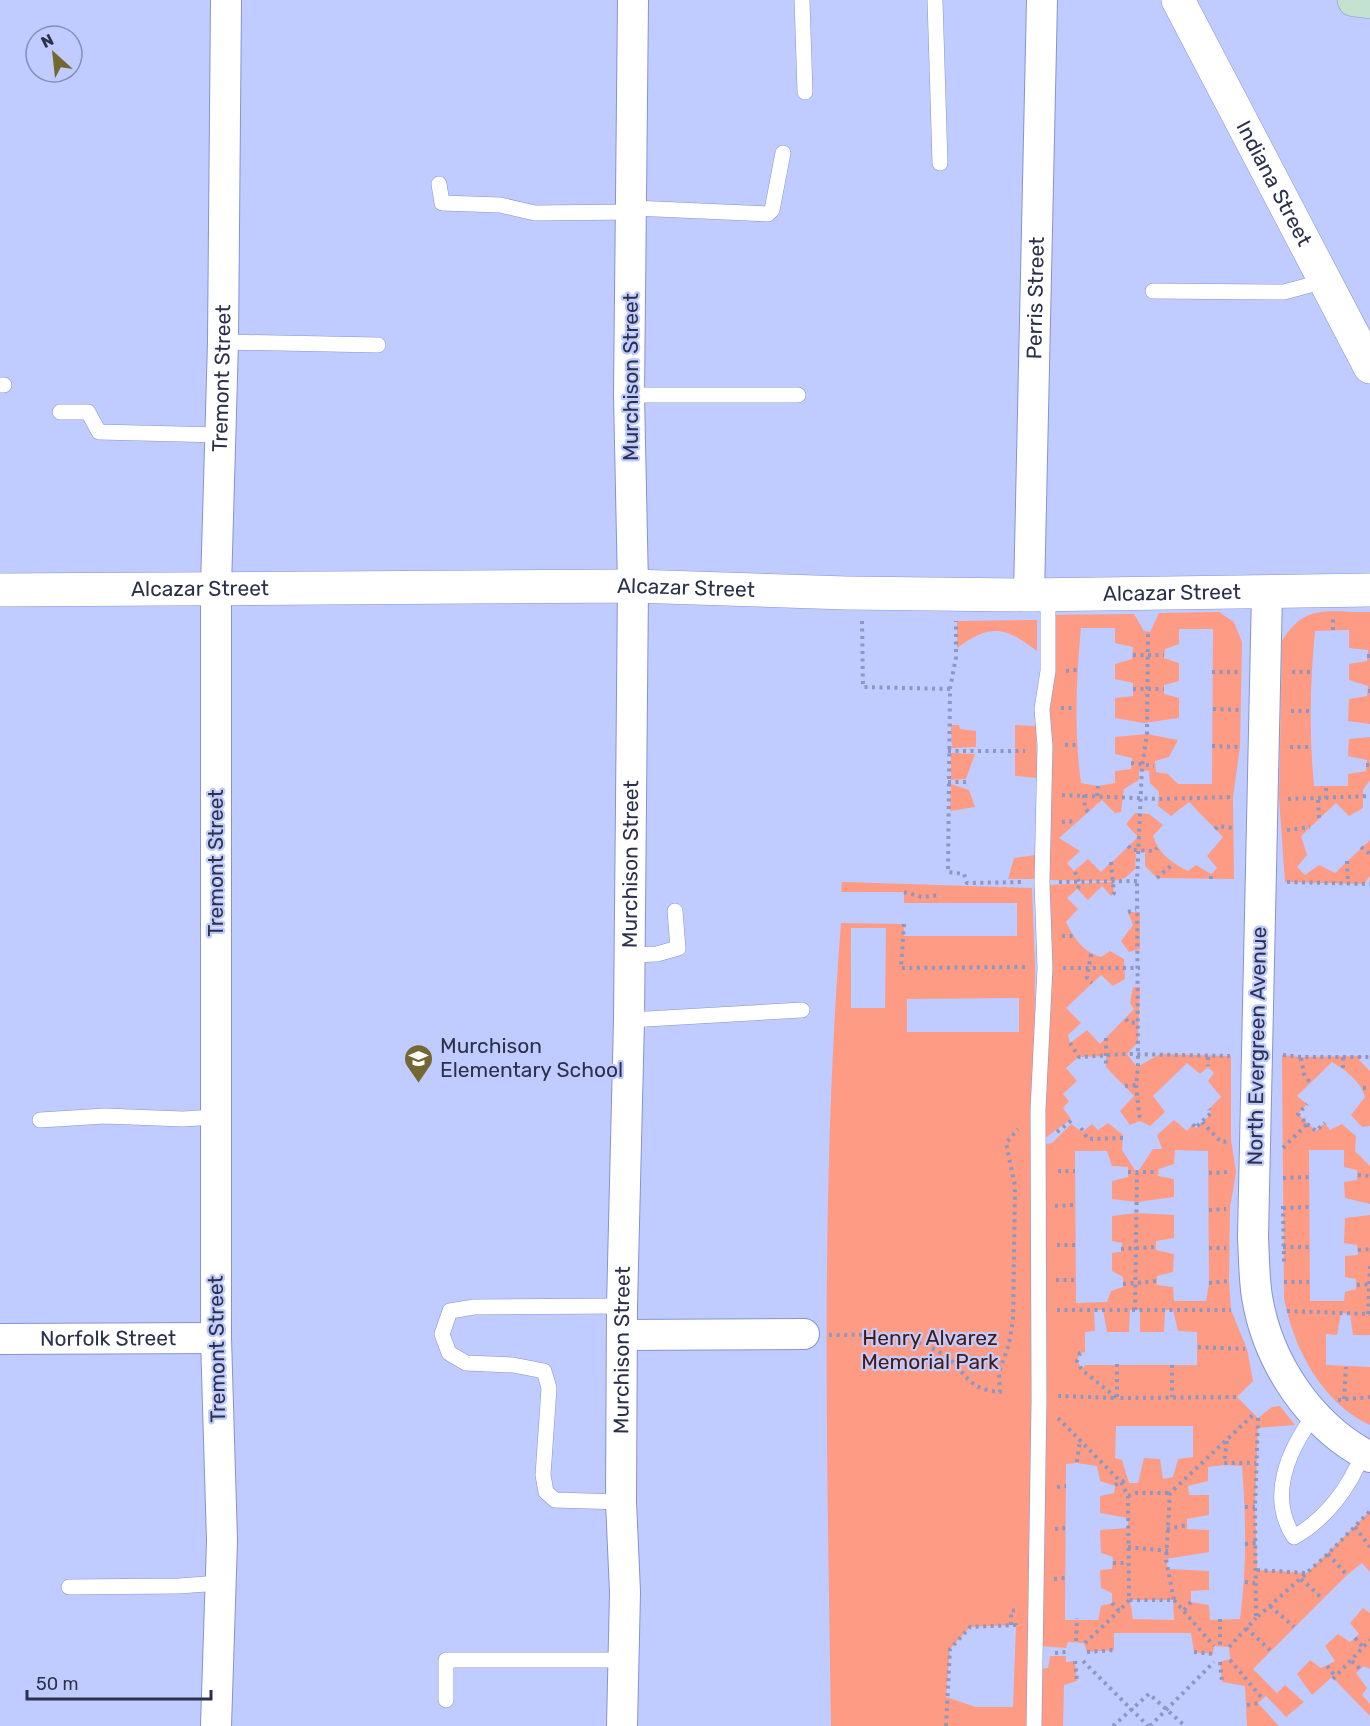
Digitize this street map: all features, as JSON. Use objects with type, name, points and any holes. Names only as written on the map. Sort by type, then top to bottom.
[{"type":"main road","points":[[1354,0],[1370,2]]},
{"type":"street","name":"Tremont Street","points":[[216,1726],[222,1541],[216,1338],[216,587],[223,342],[226,0]]},
{"type":"street","name":"Murchison Street","points":[[622,1726],[625,1592],[621,1502],[622,1306],[629,1020],[633,586],[629,395],[633,0]]},
{"type":"street","name":"Perris Street","points":[[1038,595],[1042,0]]},
{"type":"street","name":"Indiana Street","points":[[1178,0],[1370,368]]},
{"type":"street","name":"Alcazar Street","points":[[0,590],[633,586],[846,593],[1038,595],[1370,590]]},
{"type":"street","name":"North Evergreen Avenue","points":[[1267,593],[1254,1249],[1257,1297],[1269,1338],[1284,1372],[1302,1402],[1328,1411],[1367,1455]]},
{"type":"street","points":[[622,1335],[804,1334]]},
{"type":"street","name":"Norfolk Street","points":[[0,1339],[216,1338]]},
{"type":"lane","points":[[802,0],[804,92]]},
{"type":"lane","points":[[935,0],[940,163]]},
{"type":"lane","points":[[439,184],[442,203],[500,205],[535,213],[632,210],[768,214],[772,210],[783,153]]},
{"type":"lane","points":[[1153,291],[1284,292],[1325,281]]},
{"type":"lane","points":[[223,342],[378,345]]},
{"type":"lane","points":[[629,395],[798,395]]},
{"type":"lane","points":[[60,412],[88,412],[99,432],[220,435]]},
{"type":"lane","points":[[1034,1726],[1039,1398],[1038,1110],[1045,968],[1042,882],[1045,746],[1042,709],[1048,671],[1038,595]]},
{"type":"lane","points":[[628,955],[657,954],[678,948],[675,911]]},
{"type":"lane","points":[[629,1020],[802,1010]]},
{"type":"lane","points":[[40,1120],[105,1116],[215,1118]]},
{"type":"lane","points":[[621,1502],[555,1500],[546,1492],[543,1475],[549,1388],[544,1371],[513,1365],[466,1363],[449,1353],[442,1334],[450,1311],[474,1307],[622,1306]]},
{"type":"lane","points":[[1328,1411],[1302,1432],[1282,1479],[1286,1525],[1294,1537],[1314,1526],[1367,1455]]},
{"type":"lane","points":[[69,1587],[178,1586],[220,1583]]},
{"type":"lane","points":[[446,1700],[446,1660],[624,1660]]},
{"type":"path","points":[[956,616],[956,657],[950,689],[948,751],[948,872],[964,874],[967,883],[1137,880]]},
{"type":"path","points":[[873,620],[861,621],[863,687],[950,689]]},
{"type":"path","points":[[1140,1121],[1136,1085],[1138,968],[1136,910],[1142,766],[1147,735],[1148,632]]},
{"type":"path","points":[[1133,655],[1164,655]]},
{"type":"path","points":[[1212,672],[1241,672]]},
{"type":"path","points":[[1282,672],[1311,672]]},
{"type":"path","points":[[1133,690],[1164,689]]},
{"type":"path","points":[[1212,709],[1241,710]]},
{"type":"path","points":[[1281,711],[1311,711]]},
{"type":"path","points":[[948,751],[1036,751],[1045,746]]},
{"type":"path","points":[[1212,746],[1240,747]]},
{"type":"path","points":[[1280,747],[1310,747]]},
{"type":"path","points":[[1131,763],[1154,766]]},
{"type":"path","points":[[948,782],[966,782]]},
{"type":"path","points":[[1098,786],[1098,795]]},
{"type":"path","points":[[1326,788],[1326,799]]},
{"type":"path","points":[[1043,795],[1233,797]]},
{"type":"path","points":[[1084,795],[1085,808],[1088,812]]},
{"type":"path","points":[[1279,798],[1318,800],[1370,796]]},
{"type":"path","points":[[1318,800],[1319,818]]},
{"type":"path","points":[[1215,829],[1218,826],[1233,828]]},
{"type":"path","points":[[1280,831],[1310,827]]},
{"type":"path","points":[[1128,846],[1154,851],[1157,848]]},
{"type":"path","points":[[1361,848],[1370,854]]},
{"type":"path","points":[[1347,861],[1348,884]]},
{"type":"path","points":[[1111,862],[1114,882],[1112,896]]},
{"type":"path","points":[[1157,878],[1173,864]]},
{"type":"path","points":[[1075,872],[1078,882],[1077,889]]},
{"type":"path","points":[[1284,872],[1285,882],[1370,884]]},
{"type":"path","points":[[1304,883],[1305,875]]},
{"type":"path","points":[[904,892],[922,897],[940,895]]},
{"type":"path","points":[[1128,912],[1136,910]]},
{"type":"path","points":[[904,924],[901,968],[1138,968]]},
{"type":"path","points":[[1091,954],[1087,978],[1092,983]]},
{"type":"path","points":[[1126,1019],[1128,1022],[1138,1023]]},
{"type":"path","points":[[1106,1038],[1106,1067]]},
{"type":"path","points":[[1070,1043],[1077,1058],[1138,1054],[1231,1056]]},
{"type":"path","points":[[1282,1043],[1282,1062]]},
{"type":"path","points":[[1282,1054],[1301,1058],[1370,1057]]},
{"type":"path","points":[[1343,1056],[1343,1068]]},
{"type":"path","points":[[1208,1057],[1208,1066]]},
{"type":"path","points":[[1301,1058],[1304,1074],[1311,1084]]},
{"type":"path","points":[[1125,1086],[1136,1085]]},
{"type":"path","points":[[1363,1088],[1370,1088]]},
{"type":"path","points":[[1307,1104],[1298,1114],[1307,1124],[1316,1131],[1325,1123]]},
{"type":"path","points":[[1193,1124],[1195,1128],[1202,1122],[1211,1113],[1209,1109]]},
{"type":"path","points":[[804,1334],[898,1336],[939,1352],[957,1364],[969,1382],[982,1391],[1000,1392],[999,1372],[1009,1344],[1013,1320],[1015,1186],[1006,1143],[1038,1110]]},
{"type":"path","points":[[1202,1122],[1221,1142],[1231,1140]]},
{"type":"path","points":[[1283,1148],[1307,1124]]},
{"type":"path","points":[[1081,1128],[1088,1139],[1124,1138]]},
{"type":"path","points":[[1283,1137],[1283,1158]]},
{"type":"path","points":[[1283,1168],[1283,1188]]},
{"type":"path","points":[[1128,1172],[1137,1174],[1158,1172]]},
{"type":"path","points":[[1209,1173],[1236,1172]]},
{"type":"path","points":[[1135,1310],[1137,1174]]},
{"type":"path","points":[[1358,1175],[1370,1176]]},
{"type":"path","points":[[1283,1178],[1309,1177]]},
{"type":"path","points":[[1283,1198],[1284,1290]]},
{"type":"path","points":[[1283,1208],[1310,1207]]},
{"type":"path","points":[[1209,1210],[1230,1208]]},
{"type":"path","points":[[1122,1249],[1156,1247]]},
{"type":"path","points":[[1284,1247],[1309,1247]]},
{"type":"path","points":[[1209,1248],[1229,1248]]},
{"type":"path","points":[[1358,1250],[1370,1249]]},
{"type":"path","points":[[1286,1311],[1369,1314],[1370,1265]]},
{"type":"path","points":[[1123,1284],[1157,1281]]},
{"type":"path","points":[[1209,1283],[1229,1281]]},
{"type":"path","points":[[1284,1282],[1310,1282]]},
{"type":"path","points":[[1357,1285],[1370,1284]]},
{"type":"path","points":[[1285,1305],[1288,1322]]},
{"type":"path","points":[[1038,1311],[1231,1310]]},
{"type":"path","points":[[1198,1347],[1247,1349]]},
{"type":"path","points":[[1085,1352],[1080,1353],[1077,1361],[1082,1370],[1117,1398]]},
{"type":"path","points":[[1117,1364],[1117,1398]]},
{"type":"path","points":[[1172,1365],[1172,1397]]},
{"type":"path","points":[[1344,1399],[1346,1367]]},
{"type":"path","points":[[1039,1398],[1237,1397]]},
{"type":"path","points":[[1328,1411],[1333,1400],[1370,1397]]},
{"type":"path","points":[[1039,1398],[1121,1482],[1128,1496],[1130,1600]]},
{"type":"path","points":[[1214,1646],[1174,1600],[1167,1569],[1170,1493],[1254,1414]]},
{"type":"path","points":[[1077,1462],[1080,1439]]},
{"type":"path","points":[[1227,1439],[1224,1464],[1256,1463]]},
{"type":"path","points":[[1173,1477],[1188,1486]]},
{"type":"path","points":[[1115,1485],[1128,1479]]},
{"type":"path","points":[[1128,1496],[1136,1493],[1170,1493]]},
{"type":"path","points":[[1245,1507],[1255,1507]]},
{"type":"path","points":[[1167,1529],[1187,1525]]},
{"type":"path","points":[[1354,1527],[1370,1547]]},
{"type":"path","points":[[1245,1544],[1256,1543]]},
{"type":"path","points":[[1128,1547],[1168,1551]]},
{"type":"path","points":[[1328,1554],[1347,1575]]},
{"type":"path","points":[[1113,1563],[1128,1563]]},
{"type":"path","points":[[1257,1570],[1306,1573]]},
{"type":"path","points":[[1300,1579],[1323,1599]]},
{"type":"path","points":[[1245,1582],[1255,1583]]},
{"type":"path","points":[[1084,1643],[1130,1600],[1174,1600]]},
{"type":"path","points":[[1184,1610],[1191,1602]]},
{"type":"path","points":[[1112,1603],[1119,1611]]},
{"type":"path","points":[[1270,1606],[1294,1627]]},
{"type":"path","points":[[1076,1641],[1077,1618]]},
{"type":"path","points":[[1229,1647],[1256,1618]]},
{"type":"path","points":[[1220,1619],[1220,1645]]},
{"type":"path","points":[[946,1726],[950,1648],[970,1626],[1016,1625],[1016,1635]]},
{"type":"path","points":[[1246,1629],[1270,1650]]},
{"type":"path","points":[[1355,1638],[1363,1647]]},
{"type":"path","points":[[1327,1666],[1334,1677],[1370,1640]]},
{"type":"path","points":[[1087,1652],[1114,1650]]},
{"type":"path","points":[[1194,1652],[1213,1654]]},
{"type":"path","points":[[1230,1660],[1262,1698]]},
{"type":"path","points":[[1352,1660],[1360,1669]]},
{"type":"path","points":[[1075,1661],[1077,1681]]},
{"type":"path","points":[[1083,1661],[1149,1726],[1217,1662],[1222,1682]]},
{"type":"path","points":[[1113,1726],[1149,1694],[1183,1724],[1181,1726]]},
{"type":"path","points":[[1247,1705],[1258,1703]]},
{"type":"green space","points":[[1331,611],[1370,612],[1370,724],[1348,721],[1349,699],[1367,696],[1368,686],[1349,680],[1349,664],[1367,661],[1368,650],[1349,648],[1349,630],[1315,631],[1311,708],[1314,786],[1348,786],[1348,774],[1366,771],[1367,760],[1348,756],[1349,739],[1370,737],[1370,780],[1363,790],[1363,808],[1349,816],[1336,803],[1301,836],[1307,855],[1297,867],[1305,875],[1319,865],[1335,873],[1370,840],[1370,876],[1364,884],[1285,882],[1279,798],[1282,641],[1300,620],[1309,615]]},
{"type":"green space","points":[[1219,612],[1234,622],[1242,642],[1240,747],[1233,797],[1234,879],[1157,878],[1145,866],[1145,852],[1133,850],[1136,854],[1135,869],[1125,878],[1114,881],[1113,872],[1113,881],[1047,880],[1047,615],[1134,614],[1144,631],[1150,632],[1159,613]],"holes":[[[1081,628],[1115,628],[1115,643],[1133,647],[1132,659],[1115,664],[1115,679],[1133,683],[1133,696],[1115,698],[1115,718],[1143,723],[1179,718],[1179,698],[1164,694],[1164,685],[1179,681],[1179,663],[1164,658],[1165,649],[1179,644],[1179,629],[1213,629],[1212,784],[1178,784],[1168,774],[1156,772],[1155,761],[1169,757],[1178,740],[1147,734],[1115,737],[1115,754],[1132,758],[1131,769],[1115,771],[1115,783],[1098,786],[1081,783],[1076,706]],[[1139,770],[1149,771],[1150,783],[1159,792],[1158,806],[1171,816],[1189,802],[1223,837],[1207,856],[1217,868],[1211,874],[1196,865],[1188,871],[1167,857],[1153,836],[1163,825],[1149,814],[1135,813],[1126,824],[1138,837],[1112,862],[1114,866],[1111,862],[1101,872],[1088,859],[1074,871],[1067,863],[1080,851],[1059,838],[1102,800],[1115,813],[1121,812],[1124,789],[1139,780]]]},
{"type":"green space","points":[[1037,620],[1037,651],[1016,637],[998,631],[979,635],[957,648],[957,621]]},
{"type":"green space","points":[[951,725],[959,725],[960,729],[976,731],[976,747],[952,748]]},
{"type":"green space","points":[[1015,725],[1036,726],[1037,778],[1015,776]]},
{"type":"green space","points":[[951,753],[975,754],[966,779],[951,780]]},
{"type":"green space","points":[[951,784],[969,790],[975,807],[950,811]]},
{"type":"green space","points":[[1035,855],[1035,879],[1008,879],[1014,858]]},
{"type":"green space","name":"Henry Alvarez Memorial Park","points":[[842,882],[1032,888],[1035,967],[1032,1611],[1029,1726],[831,1726],[827,1425],[828,1224],[834,1023],[841,923],[904,924],[904,936],[1017,936],[1017,903],[904,903],[904,892],[841,892]],"holes":[[[851,928],[886,928],[885,1008],[851,1008]],[[1019,998],[1019,1032],[907,1032],[907,999]],[[1016,1625],[1013,1707],[976,1707],[946,1697],[950,1649],[970,1627]]]},
{"type":"green space","points":[[1113,882],[1114,893],[1111,896],[1102,886],[1088,900],[1077,889],[1067,898],[1078,909],[1066,922],[1076,939],[1095,955],[1101,957],[1110,951],[1124,959],[1125,979],[1113,986],[1101,975],[1066,1008],[1081,1023],[1068,1035],[1070,1043],[1087,1030],[1100,1044],[1134,1009],[1130,1003],[1133,987],[1140,987],[1138,1042],[1127,1054],[1137,1067],[1160,1054],[1231,1056],[1231,1140],[1236,1172],[1230,1208],[1229,1281],[1231,1310],[1247,1349],[1253,1381],[1237,1397],[1258,1418],[1272,1407],[1280,1406],[1295,1425],[1258,1428],[1255,1507],[1257,1570],[1307,1573],[1370,1511],[1370,1572],[1362,1563],[1347,1575],[1253,1669],[1277,1693],[1285,1685],[1304,1702],[1286,1717],[1266,1696],[1258,1703],[1279,1726],[1247,1726],[1245,1686],[1222,1682],[1220,1662],[1230,1659],[1229,1647],[1214,1646],[1213,1654],[1194,1652],[1191,1633],[1114,1633],[1114,1650],[1087,1652],[1084,1643],[1068,1642],[1066,1648],[1041,1646],[1046,1144],[1052,1143],[1071,1124],[1082,1132],[1092,1124],[1098,1130],[1108,1123],[1123,1135],[1122,1150],[1137,1173],[1153,1149],[1162,1149],[1157,1135],[1174,1120],[1187,1131],[1193,1124],[1196,1128],[1211,1114],[1209,1109],[1221,1097],[1208,1081],[1214,1073],[1208,1067],[1200,1074],[1187,1063],[1153,1096],[1165,1112],[1150,1126],[1140,1121],[1130,1125],[1120,1111],[1134,1096],[1106,1067],[1106,1056],[1079,1057],[1066,1068],[1077,1081],[1063,1094],[1069,1101],[1063,1108],[1071,1119],[1044,1139],[1047,885]],"holes":[[[1175,1150],[1208,1151],[1209,1283],[1206,1301],[1174,1301],[1173,1287],[1157,1285],[1157,1276],[1173,1272],[1174,1254],[1156,1250],[1156,1241],[1174,1238],[1174,1215],[1136,1213],[1112,1216],[1112,1241],[1122,1243],[1121,1252],[1112,1253],[1112,1271],[1123,1277],[1123,1287],[1111,1291],[1107,1302],[1076,1303],[1075,1151],[1107,1151],[1112,1166],[1128,1167],[1128,1177],[1112,1181],[1112,1199],[1137,1202],[1174,1197],[1174,1179],[1158,1176],[1159,1169],[1174,1164]],[[1094,1310],[1103,1310],[1107,1332],[1129,1332],[1130,1310],[1140,1310],[1140,1332],[1164,1332],[1165,1310],[1173,1310],[1178,1331],[1197,1332],[1197,1365],[1085,1365],[1082,1369],[1077,1361],[1080,1353],[1085,1352],[1085,1332],[1095,1331]],[[1116,1426],[1193,1426],[1193,1457],[1178,1459],[1173,1477],[1163,1479],[1160,1459],[1144,1458],[1138,1483],[1129,1483],[1122,1460],[1115,1458]],[[1066,1464],[1097,1466],[1100,1481],[1115,1486],[1114,1493],[1100,1496],[1100,1513],[1128,1518],[1128,1528],[1100,1530],[1101,1553],[1113,1557],[1112,1569],[1100,1570],[1101,1588],[1112,1593],[1112,1603],[1101,1606],[1098,1620],[1065,1620]],[[1242,1466],[1245,1543],[1240,1619],[1210,1620],[1209,1605],[1191,1602],[1191,1591],[1209,1590],[1209,1571],[1168,1569],[1166,1559],[1209,1552],[1209,1530],[1187,1529],[1187,1519],[1209,1515],[1209,1495],[1189,1495],[1188,1486],[1208,1481],[1208,1467]],[[1130,1600],[1173,1600],[1174,1620],[1133,1619]]]},
{"type":"green space","points":[[1128,912],[1140,912],[1140,949],[1129,952],[1121,941],[1133,925]]},
{"type":"green space","points":[[1282,1055],[1363,1056],[1359,1060],[1370,1071],[1370,1126],[1362,1127],[1351,1115],[1365,1097],[1360,1086],[1348,1073],[1332,1062],[1297,1096],[1307,1104],[1298,1114],[1316,1131],[1325,1123],[1330,1130],[1342,1124],[1356,1136],[1355,1151],[1370,1166],[1370,1204],[1345,1198],[1344,1182],[1357,1180],[1357,1170],[1344,1167],[1344,1150],[1309,1150],[1310,1301],[1344,1301],[1345,1292],[1356,1289],[1356,1279],[1345,1277],[1345,1256],[1358,1255],[1357,1245],[1344,1243],[1345,1218],[1370,1215],[1370,1335],[1353,1335],[1350,1314],[1341,1313],[1337,1335],[1326,1334],[1326,1365],[1370,1367],[1370,1425],[1353,1416],[1325,1389],[1303,1355],[1288,1317],[1284,1298]]},
{"type":"green space","points":[[1363,1608],[1370,1613],[1370,1669],[1364,1666],[1356,1673],[1367,1688],[1362,1695],[1370,1704],[1370,1716],[1332,1677],[1312,1695],[1297,1674],[1310,1660],[1321,1668],[1335,1661],[1325,1646],[1338,1634],[1350,1642],[1359,1634],[1350,1623]]},
{"type":"green space","points":[[1050,1656],[1066,1656],[1066,1662],[1075,1661],[1077,1681],[1064,1685],[1063,1726],[1042,1726],[1040,1669],[1048,1668]]},
{"type":"place","name":"Murchison Elementary School","points":[[419,1084]]}]
